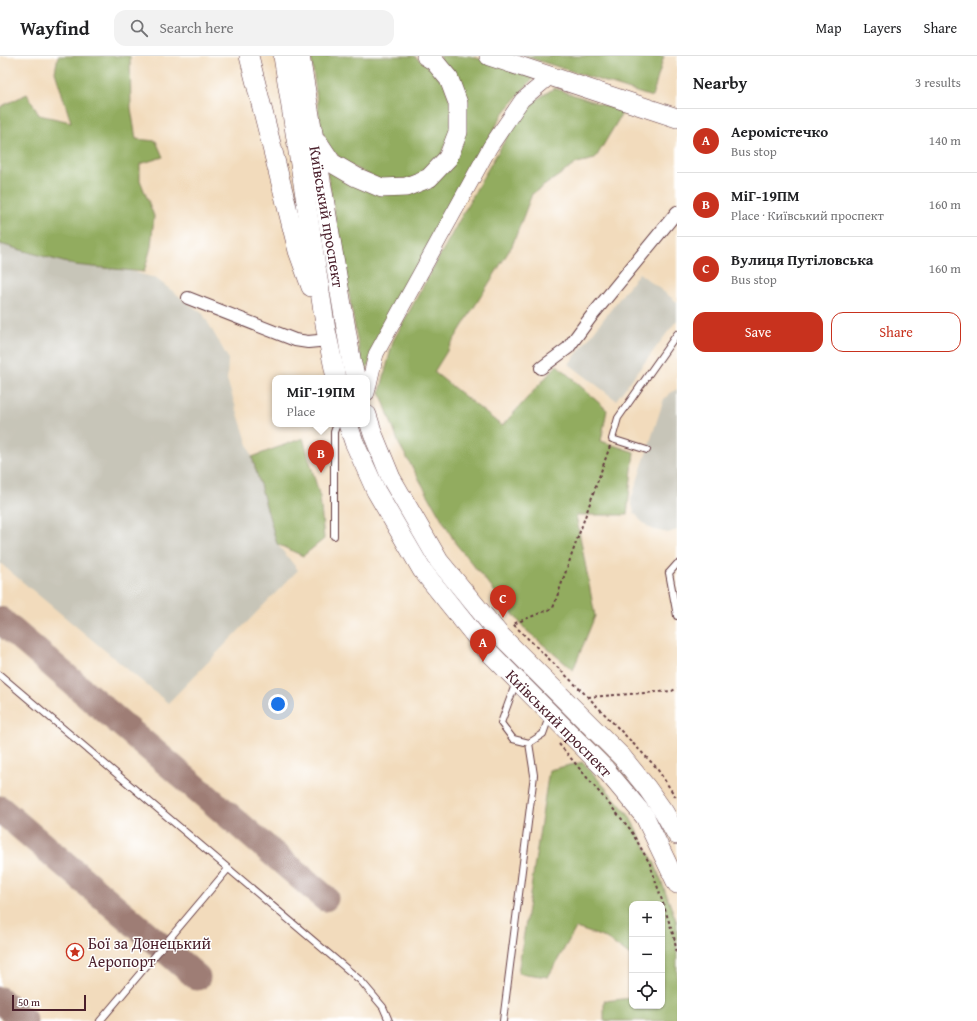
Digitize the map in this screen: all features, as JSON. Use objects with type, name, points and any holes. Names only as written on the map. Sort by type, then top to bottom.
[{"type":"main road","points":[[249,56],[298,251],[327,335]]},
{"type":"main road","name":"Київський проспект","points":[[282,56],[327,335],[335,375]]},
{"type":"main road","name":"Київський проспект","points":[[300,56],[352,364],[355,375]]},
{"type":"main road","points":[[314,138],[332,163],[356,177],[382,188],[406,187],[429,178],[448,158],[458,132],[458,104],[450,79],[434,61],[426,56]]},
{"type":"main road","points":[[489,56],[677,118]]},
{"type":"main road","name":"Київський проспект","points":[[370,424],[391,478],[439,560],[493,627],[622,757],[647,788],[677,835]]},
{"type":"main road","name":"Київський проспект","points":[[349,427],[354,442],[376,491],[422,570],[485,648],[605,769],[645,817],[677,884]]},
{"type":"main road","points":[[354,442],[357,433],[364,430],[373,434]]},
{"type":"main road","points":[[517,681],[532,666]]},
{"type":"main road","points":[[550,714],[560,694]]},
{"type":"street","points":[[370,380],[376,354],[490,147],[522,100],[551,76]]},
{"type":"street","points":[[541,368],[568,348],[590,318],[677,212]]},
{"type":"street","points":[[188,298],[294,340],[308,342],[327,335]]},
{"type":"lane","points":[[647,450],[612,439],[618,418],[677,334]]},
{"type":"lane","points":[[334,536],[334,432],[336,427]]},
{"type":"lane","points":[[669,573],[677,564]]},
{"type":"lane","points":[[669,573],[677,572]]},
{"type":"lane","points":[[669,573],[677,616]]},
{"type":"lane","points":[[0,675],[361,981],[383,1007],[389,1021]]},
{"type":"lane","points":[[517,681],[501,722],[513,739],[529,744]]},
{"type":"lane","points":[[529,744],[543,734],[550,714]]},
{"type":"lane","points":[[504,1021],[534,776],[529,744]]},
{"type":"lane","points":[[100,1021],[228,868]]},
{"type":"path","points":[[612,439],[553,608],[513,624],[588,697],[656,767],[677,799]]},
{"type":"path","points":[[588,697],[672,691],[677,688]]},
{"type":"path","points":[[558,743],[630,828],[650,864],[674,937],[677,954]]},
{"type":"shaded area","points":[[0,234],[155,278],[203,314],[228,358],[227,380],[252,457],[277,544],[298,570],[168,703],[0,563]]},
{"type":"shaded area","points":[[639,273],[677,302],[677,320],[616,400],[569,364]]},
{"type":"shaded area","points":[[677,389],[677,530],[668,533],[651,529],[640,520],[634,512],[631,500],[664,399]]},
{"type":"green space","points":[[58,56],[130,56],[131,108],[136,139],[156,141],[163,157],[140,164],[140,180],[154,216],[151,247],[144,272],[74,265],[0,244],[0,107],[27,94],[39,115],[71,122],[55,72]]},
{"type":"green space","points":[[311,56],[414,56],[431,68],[445,84],[452,106],[451,131],[441,155],[419,178],[382,181],[345,163],[330,148],[321,129]]},
{"type":"green space","points":[[440,56],[470,56],[535,76],[502,115],[373,352],[365,375],[363,375],[324,156],[408,194],[464,133]]},
{"type":"green space","points":[[524,56],[664,56],[652,97]]},
{"type":"green space","points":[[554,88],[623,112],[595,159],[577,163],[532,194],[512,246],[434,372],[502,426],[557,365],[607,410],[601,441],[634,452],[627,515],[576,515],[595,616],[573,670],[526,630],[456,544],[399,444],[380,392],[393,341],[482,179],[524,108]]},
{"type":"green space","points":[[303,438],[320,497],[324,539],[303,556],[277,544],[252,457]]},
{"type":"green space","points":[[583,762],[628,814],[655,864],[677,923],[677,1021],[604,1021],[604,1001],[629,998],[629,1009],[665,1009],[665,901],[629,901],[629,955],[606,938],[576,928],[548,977],[518,973],[549,770]]},
{"type":"taxiway","points":[[0,620],[325,898]]},
{"type":"taxiway","points":[[0,809],[197,977]]},
{"type":"taxiway","points":[[0,1000],[24,1021]]},
{"type":"place","name":"МіГ-19ПМ","points":[[321,473]]},
{"type":"place","name":"Вулиця Путіловська","points":[[503,618]]},
{"type":"place","name":"Аеромістечко","points":[[483,662]]},
{"type":"place","name":"Бої за Донецький Аеропорт","points":[[75,952]]}]
